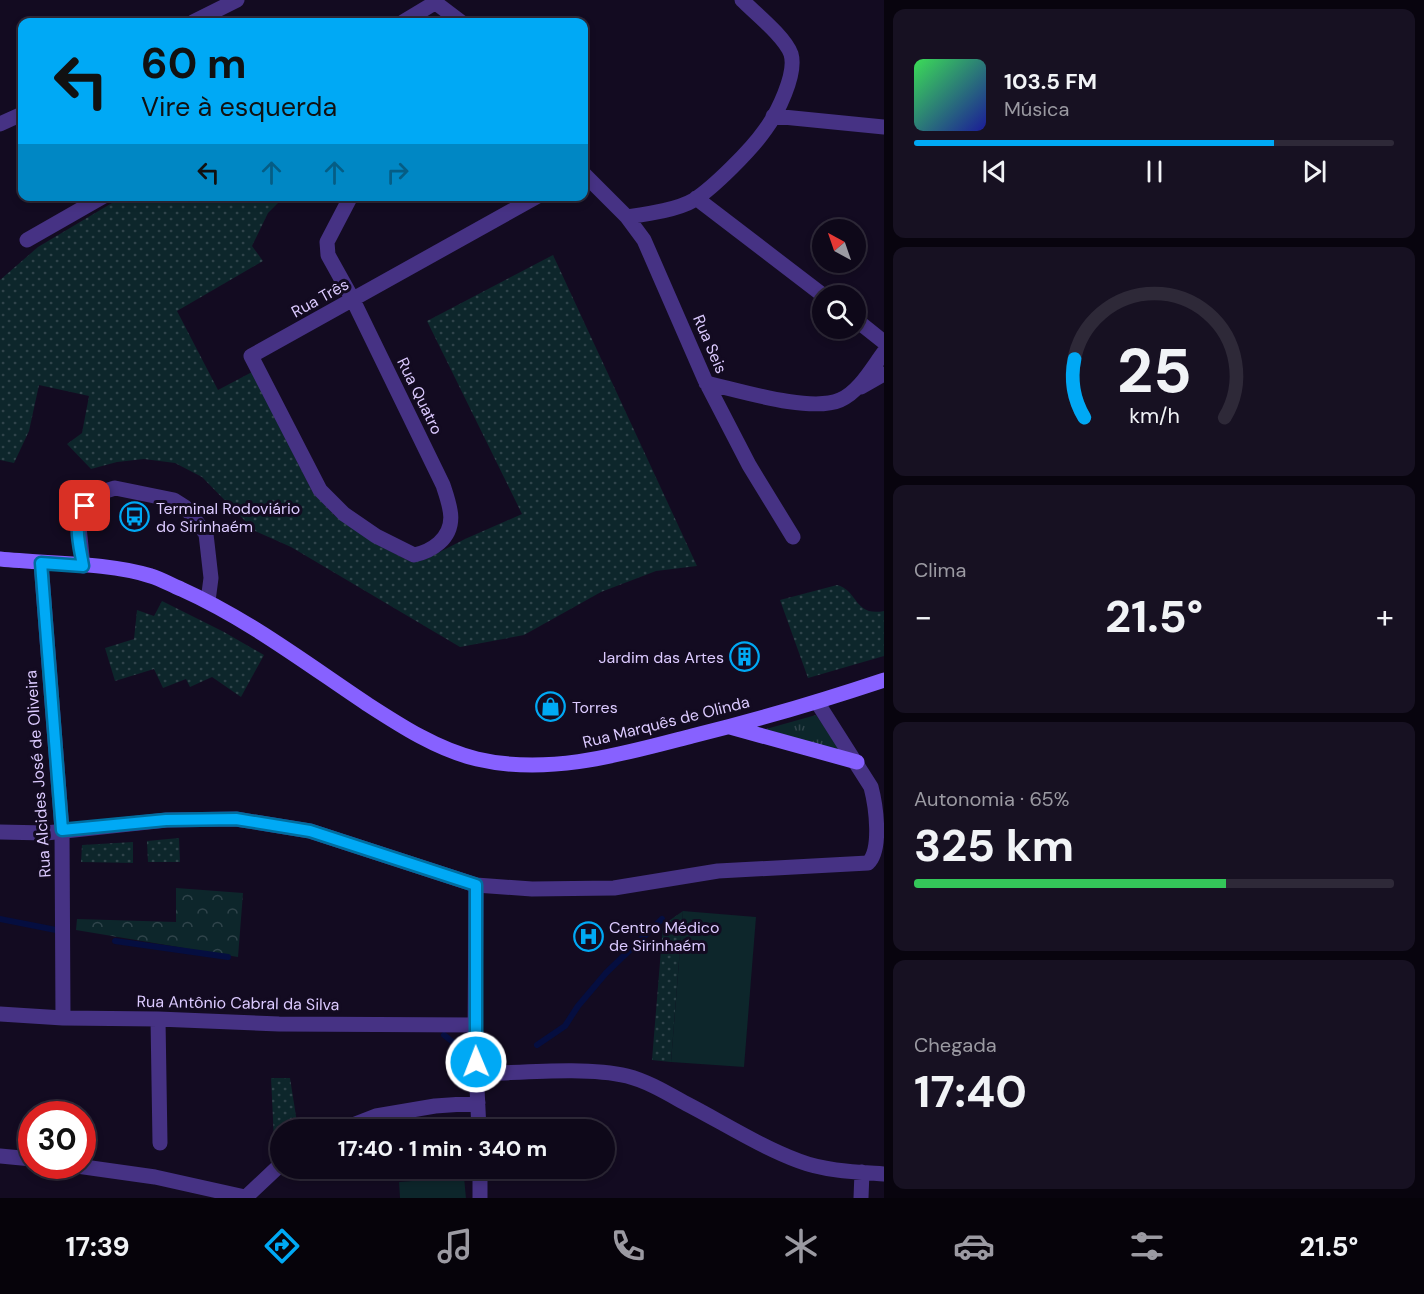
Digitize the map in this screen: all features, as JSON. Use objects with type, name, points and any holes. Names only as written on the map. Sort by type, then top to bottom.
[{"type":"main road","name":"Rua Marquês de Olinda","points":[[0,559],[131,571],[152,576],[208,601],[260,632],[389,718],[451,752],[478,760],[513,765],[587,761],[730,727],[884,681]]},
{"type":"main road","points":[[730,727],[857,762]]},
{"type":"street","points":[[201,18],[237,0]]},
{"type":"street","points":[[627,217],[661,211],[692,201],[728,170],[766,129],[773,116],[787,88],[793,64],[790,51],[742,0]]},
{"type":"street","points":[[409,18],[434,1],[456,18]]},
{"type":"street","points":[[0,124],[18,116]]},
{"type":"street","points":[[773,116],[884,127]]},
{"type":"street","name":"Rua Seis","points":[[588,178],[627,217],[644,240],[706,383],[749,465],[793,537]]},
{"type":"street","points":[[696,198],[812,287]]},
{"type":"street","points":[[27,240],[95,201]]},
{"type":"street","name":"Rua Quatro","points":[[348,201],[327,242],[328,255],[353,300],[443,485],[451,509]]},
{"type":"street","name":"Rua Três","points":[[451,509],[451,526],[443,539],[431,550],[414,555],[376,536],[344,514],[320,490],[251,356],[529,201]]},
{"type":"street","points":[[866,328],[884,342]]},
{"type":"street","points":[[849,395],[884,352]]},
{"type":"street","points":[[706,383],[812,404],[839,401],[884,374]]},
{"type":"street","points":[[83,566],[78,517],[85,506],[99,494],[116,488],[174,500],[185,507],[206,534],[211,578],[208,601]]},
{"type":"street","name":"Rua Alcides José de Oliveira","points":[[41,563],[62,830],[63,1018]]},
{"type":"street","points":[[0,832],[46,833],[166,820],[236,819],[310,831],[476,885],[532,889],[614,888],[718,870],[868,863],[877,848],[874,798],[871,787],[817,702]]},
{"type":"street","points":[[476,885],[475,1046],[479,1119]]},
{"type":"street","name":"Rua Antônio Cabral da Silva","points":[[0,1014],[279,1024],[475,1025]]},
{"type":"street","points":[[158,1019],[160,1143]]},
{"type":"street","points":[[476,1068],[607,1073],[627,1076],[673,1096],[801,1162],[884,1174]]},
{"type":"street","points":[[368,1119],[435,1106],[478,1103]]},
{"type":"street","points":[[0,1156],[18,1158]]},
{"type":"street","points":[[96,1169],[154,1177],[245,1197],[270,1174]]},
{"type":"street","points":[[861,1198],[862,1172]]},
{"type":"street","points":[[480,1179],[480,1198]]},
{"type":"green space","points":[[115,201],[280,201],[268,213],[252,246],[263,261],[177,311],[218,390],[252,372],[313,493],[334,515],[386,549],[411,562],[424,560],[522,514],[427,321],[553,255],[697,566],[656,571],[601,592],[524,635],[460,647],[291,547],[255,531],[202,477],[175,463],[144,459],[117,462],[91,469],[67,444],[82,433],[89,396],[39,385],[29,431],[14,463],[0,460],[0,280],[38,247]]},
{"type":"green space","points":[[837,585],[849,592],[861,607],[874,612],[884,611],[884,656],[808,678],[780,600]]},
{"type":"green space","points":[[162,601],[264,655],[241,697],[212,677],[190,687],[186,679],[163,688],[154,669],[115,681],[105,648],[134,639],[137,610],[154,616]]},
{"type":"green space","points":[[816,715],[842,752],[766,729]]},
{"type":"green space","points":[[179,838],[180,862],[148,862],[147,841]]},
{"type":"green space","points":[[133,842],[133,863],[81,862],[82,845]]},
{"type":"green space","points":[[176,888],[243,893],[238,957],[76,930],[77,919],[176,922]]},
{"type":"green space","points":[[683,911],[671,1062],[652,1060],[663,925]]},
{"type":"green space","points":[[683,911],[756,917],[744,1067],[671,1062]]},
{"type":"green space","points":[[271,1078],[290,1078],[296,1119],[273,1119]]},
{"type":"green space","points":[[464,1179],[466,1198],[400,1198],[399,1182]]},
{"type":"waterway","points":[[0,919],[61,931]]},
{"type":"waterway","points":[[537,1045],[565,1026],[578,1006],[606,973],[662,919]]},
{"type":"waterway","points":[[115,941],[228,957]]},
{"type":"waterway","points":[[444,1035],[464,1051],[465,1058],[453,1059]]},
{"type":"place","name":"Terminal Rodoviário do Sirinhaém","points":[[135,517]]},
{"type":"place","name":"Jardim das Artes","points":[[745,657]]},
{"type":"place","name":"Torres","points":[[551,707]]},
{"type":"place","name":"Centro Médico de Sirinhaém","points":[[588,936]]},
{"type":"route","points":[[85,506],[78,517],[83,566],[41,563],[62,830],[189,819],[236,819],[282,825],[310,831],[476,885],[476,1062]]}]
